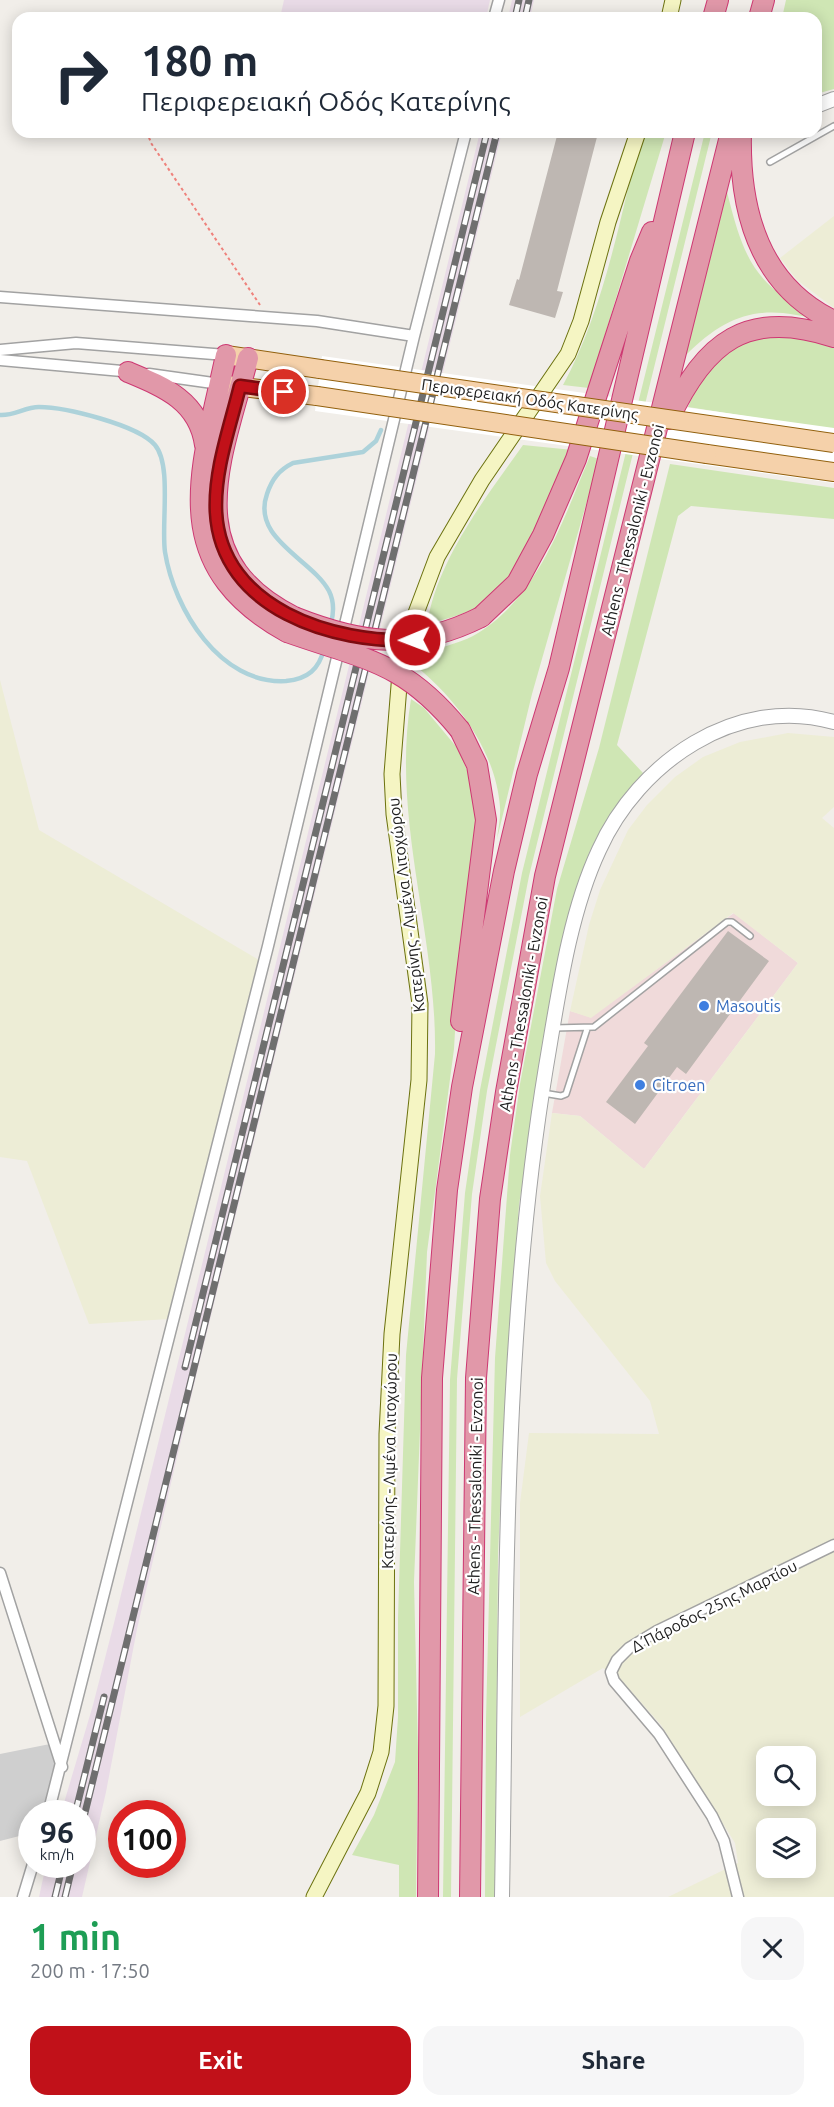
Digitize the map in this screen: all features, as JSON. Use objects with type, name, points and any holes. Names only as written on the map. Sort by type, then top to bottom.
[{"type":"highway","points":[[428,1897],[432,1378],[447,1190],[462,1087],[504,870],[527,774],[562,657],[684,138]]},
{"type":"highway","name":"Athens - Thessaloniki - Evzonoi","points":[[470,1897],[476,1378],[490,1199],[506,1092],[545,876],[730,138]]},
{"type":"highway","points":[[741,138],[744,202],[749,222],[762,250],[779,278],[803,302],[834,321]]},
{"type":"highway","points":[[248,358],[224,446],[216,491],[220,537],[230,561],[256,594],[290,624],[391,641],[437,635],[481,617],[517,582],[543,535],[576,459],[640,261],[670,196]]},
{"type":"highway","points":[[647,475],[667,425],[689,381],[702,361],[717,348],[753,331],[774,326],[794,327],[834,337]]},
{"type":"highway","points":[[226,355],[200,491],[201,516],[206,543],[216,569],[245,605],[376,661],[403,675],[430,696],[460,730],[477,765],[486,820],[460,1036],[462,1087]]},
{"type":"highway","points":[[128,372],[167,389],[182,399],[196,415],[203,430],[204,463]]},
{"type":"main road","name":"Κατερίνης - Λιμένα Λιτοχώρου","points":[[314,1897],[368,1793],[381,1752],[386,1706],[387,1434],[392,1334],[419,1080],[420,1004],[394,814],[392,774],[400,673],[413,621],[437,557],[482,480],[568,354],[581,321],[608,222],[636,138]]},
{"type":"main road","name":"Περιφερειακή Οδός Κατερίνης","points":[[226,355],[834,443]]},
{"type":"main road","name":"Περιφερειακή Οδός Κατερίνης","points":[[220,384],[317,396],[834,472]]},
{"type":"street","points":[[52,1800],[268,946],[414,336],[464,138]]},
{"type":"street","points":[[0,297],[338,323],[414,336]]},
{"type":"street","points":[[0,350],[76,343],[226,355]]},
{"type":"street","name":"Περιφερειακή Οδός Κατερίνης","points":[[0,360],[128,372],[220,384]]},
{"type":"street","points":[[502,1897],[506,1586],[513,1384],[534,1146],[553,1028],[575,926],[597,852],[610,828],[640,784],[681,751],[724,729],[785,716],[834,722]]},
{"type":"street","name":"Δ΄ Πάροδος 25ης Μαρτίου","points":[[738,1897],[724,1842],[712,1816],[659,1734],[614,1681],[611,1672],[617,1660],[628,1648],[834,1545]]},
{"type":"street","points":[[0,1573],[62,1767]]},
{"type":"street","points":[[23,1897],[29,1878]]},
{"type":"lane","points":[[770,162],[813,138]]},
{"type":"lane","points":[[553,1028],[587,1029],[594,1027],[727,922],[732,922],[750,936]]},
{"type":"lane","points":[[542,1093],[561,1096],[566,1094],[587,1029]]},
{"type":"path","points":[[149,138],[253,291],[260,304],[262,316]]},
{"type":"shaded area","points":[[284,0],[490,0],[487,12],[281,12]]},
{"type":"shaded area","points":[[512,0],[534,0],[531,12],[509,12]]},
{"type":"shaded area","points":[[479,138],[501,138],[193,1389],[137,1629],[96,1836],[96,1800],[65,1800],[93,1705]]},
{"type":"shaded area","points":[[734,913],[798,963],[644,1169],[580,1116],[552,1113],[570,1011],[591,1017]]},
{"type":"shaded area","points":[[50,1744],[57,1767],[47,1800],[18,1800],[18,1836],[0,1841],[0,1754]]},
{"type":"shaded area","points":[[43,1878],[86,1878],[82,1897],[39,1897]]},
{"type":"green space","points":[[786,0],[834,0],[834,89],[822,92],[822,12],[783,12]]},
{"type":"green space","points":[[640,138],[664,138],[589,388],[563,385],[589,326],[619,228]]},
{"type":"green space","points":[[704,138],[711,138],[529,876],[487,1091],[472,1194],[457,1379],[451,1897],[443,1897],[450,1380],[465,1193],[480,1090],[522,873]]},
{"type":"green space","points":[[727,192],[740,237],[756,269],[781,295],[820,321],[781,313],[747,316],[717,329],[686,355]]},
{"type":"green space","points":[[834,216],[834,308],[797,280],[780,258]]},
{"type":"green space","points":[[778,332],[834,345],[834,430],[688,407],[704,376],[721,356],[745,342]]},
{"type":"green space","points":[[523,445],[573,450],[548,510],[526,554],[500,590],[487,601],[466,612],[427,624],[441,576],[452,553],[479,508]]},
{"type":"green space","points":[[590,456],[599,459],[532,694],[497,839],[500,807],[497,787],[483,747],[447,695],[417,667],[420,653],[454,644],[473,636],[496,620],[515,601],[546,556]]},
{"type":"green space","points":[[670,464],[834,488],[834,519],[691,506],[678,516],[617,745],[643,773],[623,796],[603,827],[589,853],[577,889],[544,1041],[519,1205],[505,1403],[498,1554],[495,1897],[485,1897],[486,1719],[495,1358],[510,1155],[520,1084],[557,889],[599,748]]},
{"type":"green space","points":[[0,680],[39,830],[259,960],[169,1319],[89,1324],[27,1161],[0,1157]]},
{"type":"green space","points":[[411,699],[424,708],[459,750],[473,785],[478,829],[459,960],[454,1049],[427,1252],[414,1582],[418,1752],[416,1897],[399,1897],[399,1865],[352,1855],[374,1815],[395,1762],[406,1355],[435,1054],[434,1009],[410,832],[407,788],[406,744]]},
{"type":"green space","points":[[788,733],[834,737],[834,807],[822,818],[834,828],[834,1897],[668,1897],[738,1863],[735,1843],[661,1725],[623,1682],[603,1668],[520,1717],[520,1503],[529,1433],[659,1434],[650,1401],[555,1281],[546,1263],[540,1196],[552,1113],[580,1116],[644,1169],[798,963],[733,913],[591,1018],[570,1011],[589,925],[600,890],[628,830],[647,805],[675,777],[703,757],[740,742]]},
{"type":"pier","points":[[322,356],[834,428],[834,483],[315,411]]},
{"type":"building","points":[[556,138],[597,138],[557,291],[563,292],[555,318],[509,305],[517,279],[519,280]]},
{"type":"building","points":[[728,931],[769,961],[686,1074],[677,1067],[635,1124],[606,1102],[648,1046],[644,1043]]},
{"type":"waterway","points":[[0,415],[39,407],[66,410],[118,424],[146,438],[155,445],[163,466],[164,540],[170,574],[178,597],[204,639],[221,657],[241,671],[262,679],[286,681],[301,678],[316,667],[324,649]]},
{"type":"waterway","points":[[331,623],[333,607],[329,591],[321,579],[275,536],[268,524],[264,510],[267,494],[277,475],[293,463],[363,452],[376,441],[381,430]]},
{"type":"railway","points":[[516,12],[519,0]]},
{"type":"railway","points":[[526,12],[529,0]]},
{"type":"railway","points":[[185,1367],[486,138]]},
{"type":"railway","points":[[88,1800],[496,138]]},
{"type":"railway","points":[[78,1800],[104,1697]]},
{"type":"railway","points":[[55,1897],[60,1878]]},
{"type":"railway","points":[[65,1897],[70,1878]]},
{"type":"place","name":"Masoutis","points":[[704,1006]]},
{"type":"place","name":"Citroen","points":[[640,1085]]},
{"type":"route","points":[[284,392],[240,386],[224,446],[216,491],[216,514],[220,537],[230,561],[256,594],[294,617],[342,634],[367,639],[415,640]]}]
